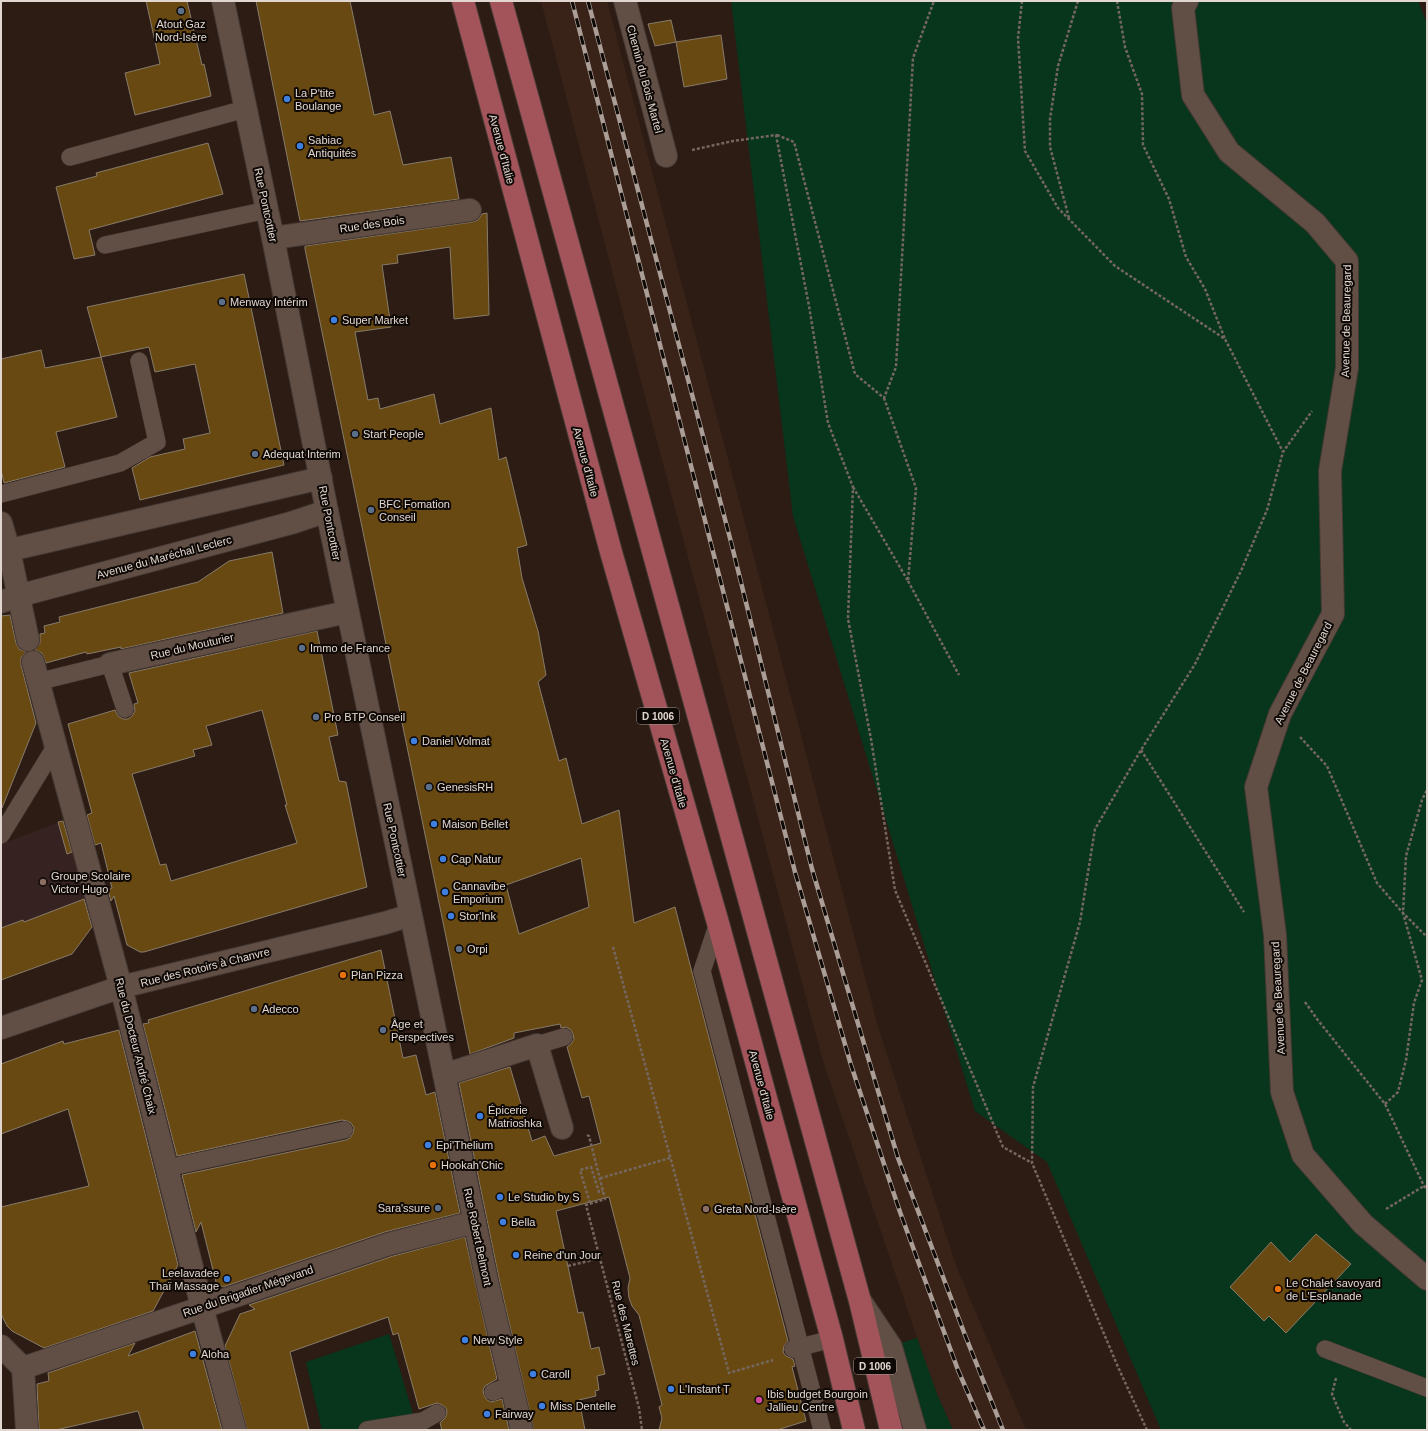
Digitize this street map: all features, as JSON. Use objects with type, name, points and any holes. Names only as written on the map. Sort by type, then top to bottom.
[{"type":"main road","name":"Avenue d'Italie","points":[[463,1],[611,552],[718,923],[832,1339],[854,1430]]},
{"type":"main road","name":"D 1006","points":[[501,1],[860,1301],[891,1430]]},
{"type":"street","name":"Rue Pontcottier","points":[[223,1],[273,238],[347,612],[438,1044]]},
{"type":"street","name":"Chemin du Bois Martel","points":[[624,1],[666,156]]},
{"type":"street","name":"Avenue de Beauregard","points":[[1187,1],[1183,8],[1192,95],[1229,152],[1315,223],[1347,261],[1347,368],[1330,471],[1333,614],[1280,714],[1256,787],[1275,935],[1282,1092],[1303,1154],[1363,1224],[1427,1279]]},
{"type":"street","name":"Rue des Bois","points":[[273,238],[470,210]]},
{"type":"street","points":[[5,551],[321,478]]},
{"type":"street","name":"Avenue du Maréchal Leclerc","points":[[9,599],[283,525],[327,511]]},
{"type":"street","points":[[1,523],[9,599],[28,640]]},
{"type":"street","name":"Rue du Mouturier","points":[[110,664],[347,612]]},
{"type":"street","name":"Rue du Docteur André Chaix","points":[[35,672],[121,987],[202,1307],[235,1430]]},
{"type":"street","name":"Rue des Rotoirs à Chanvre","points":[[1,1028],[121,987],[385,923],[411,915]]},
{"type":"street","name":"Rue Robert Belmont","points":[[438,1044],[475,1222],[501,1389],[522,1430]]},
{"type":"street","points":[[444,1075],[537,1045],[562,1128]]},
{"type":"street","name":"Rue du Brigadier Mégevand","points":[[23,1368],[390,1244],[475,1222]]},
{"type":"street","points":[[860,1301],[892,1347],[915,1430]]},
{"type":"street","points":[[1,1346],[23,1368],[26,1430]]},
{"type":"lane","points":[[70,157],[245,109]]},
{"type":"lane","points":[[105,244],[267,210]]},
{"type":"lane","points":[[1,494],[120,463],[157,442],[139,361]]},
{"type":"lane","points":[[110,664],[125,709]]},
{"type":"lane","name":"Rue du Mouturier","points":[[35,672],[110,664]]},
{"type":"lane","points":[[1,835],[55,747]]},
{"type":"lane","points":[[718,923],[702,971],[797,1348],[822,1430]]},
{"type":"lane","points":[[537,1045],[564,1037]]},
{"type":"lane","points":[[167,1168],[344,1130]]},
{"type":"lane","points":[[797,1348],[832,1339]]},
{"type":"lane","points":[[1325,1349],[1427,1388]]},
{"type":"lane","points":[[367,1430],[423,1421],[437,1413]]},
{"type":"path","points":[[884,398],[896,367],[913,58],[934,1]]},
{"type":"path","points":[[1022,1],[1018,38],[1025,151],[1058,208],[1115,266],[1225,339]]},
{"type":"path","points":[[1069,219],[1050,147],[1050,119],[1058,66],[1078,1]]},
{"type":"path","points":[[1117,1],[1125,47],[1142,94],[1143,145],[1169,199],[1186,257],[1205,289],[1225,339],[1283,452]]},
{"type":"path","points":[[666,156],[733,141],[776,135],[794,142],[855,374],[884,398],[916,488],[908,581]]},
{"type":"path","points":[[776,135],[809,306],[828,423],[853,487],[908,581],[959,675]]},
{"type":"path","points":[[1147,1430],[1118,1367],[1032,1162],[1033,1087],[1080,922],[1094,829],[1195,664],[1267,510],[1283,452],[1314,409]]},
{"type":"path","points":[[853,487],[848,619],[871,740],[895,890],[1003,1147],[1032,1162]]},
{"type":"path","points":[[1280,714],[1327,766],[1377,883],[1403,913],[1427,937]]},
{"type":"path","points":[[1385,1104],[1398,1092],[1406,1060],[1414,1003],[1422,980],[1403,913],[1406,856],[1422,800],[1427,790]]},
{"type":"path","points":[[613,947],[729,1373],[779,1358]]},
{"type":"path","points":[[562,1128],[589,1136],[605,1199],[590,1204],[580,1170],[591,1166],[599,1192],[604,1190],[601,1178],[670,1158]]},
{"type":"path","points":[[1363,1224],[1425,1187],[1427,1190]]},
{"type":"path","name":"Rue des Marettes","points":[[590,1204],[586,1205],[639,1408],[642,1430]]},
{"type":"path","points":[[568,1266],[601,1258]]},
{"type":"path","points":[[1342,1355],[1332,1394],[1344,1422],[1351,1430]]},
{"type":"shaded area","points":[[541,1],[607,1],[879,1030],[957,1268],[1026,1430],[953,1430],[928,1370],[823,1061]]},
{"type":"shaded area","name":"Groupe Scolaire Victor Hugo","points":[[68,819],[96,921],[72,954],[1,980],[1,844]]},
{"type":"green space","points":[[731,1],[1418,1],[1427,24],[1427,1430],[1161,1430],[1047,1162],[975,1111],[793,516]]},
{"type":"green space","points":[[389,1334],[418,1430],[322,1430],[306,1362]]},
{"type":"green space","points":[[917,1338],[937,1394],[953,1430],[925,1430],[898,1344]]},
{"type":"building","points":[[146,1],[187,1],[211,96],[135,115],[125,73],[160,64]]},
{"type":"building","points":[[256,1],[350,1],[374,115],[390,111],[403,165],[451,157],[459,199],[300,221]]},
{"type":"building","points":[[671,20],[676,42],[655,46],[648,24]]},
{"type":"building","points":[[721,35],[727,79],[684,87],[676,42]]},
{"type":"building","points":[[208,143],[223,194],[89,230],[95,255],[74,259],[56,187],[97,176],[96,173]]},
{"type":"building","points":[[487,213],[489,315],[454,319],[450,247],[397,255],[398,263],[382,265],[391,327],[355,332],[368,400],[378,398],[380,409],[434,394],[440,424],[491,408],[499,460],[506,457],[527,545],[517,548],[522,578],[538,631],[546,675],[538,682],[559,761],[566,758],[582,824],[619,810],[634,923],[675,907],[788,1341],[784,1346],[783,1352],[786,1356],[793,1359],[795,1366],[792,1367],[806,1421],[777,1430],[659,1430],[662,1418],[659,1407],[662,1405],[639,1315],[632,1306],[629,1298],[628,1288],[630,1278],[609,1197],[556,1211],[578,1313],[583,1312],[591,1349],[599,1347],[605,1374],[597,1376],[599,1390],[595,1391],[596,1396],[579,1400],[585,1430],[534,1430],[500,1283],[459,1083],[510,1067],[532,1141],[545,1136],[554,1156],[601,1143],[589,1096],[582,1098],[567,1047],[574,1039],[571,1030],[566,1027],[561,1028],[560,1024],[514,1033],[514,1038],[470,1054],[305,249],[305,246],[472,222],[478,220],[482,214]],"holes":[[[581,858],[589,907],[519,934],[506,885]]]},
{"type":"building","points":[[244,274],[284,465],[140,500],[132,468],[150,457],[185,449],[183,439],[210,433],[195,364],[155,372],[149,347],[101,357],[87,307]]},
{"type":"building","points":[[41,350],[45,368],[101,357],[117,417],[56,432],[65,467],[4,483],[1,470],[1,359]]},
{"type":"building","points":[[272,552],[283,613],[121,649],[121,647],[87,654],[86,652],[46,663],[42,653],[35,650],[40,643],[40,634],[45,633],[44,626],[60,622],[59,617],[198,582],[229,561]]},
{"type":"building","points":[[10,615],[16,643],[19,649],[26,652],[21,658],[21,665],[36,723],[1,808],[1,616]]},
{"type":"building","points":[[317,631],[338,735],[329,737],[339,781],[346,782],[367,887],[144,952],[140,952],[127,945],[114,896],[111,901],[108,890],[112,888],[101,843],[95,845],[87,815],[92,813],[68,724],[115,710],[118,716],[123,719],[128,719],[132,716],[135,711],[134,704],[138,703],[129,673]],"holes":[[[262,710],[287,805],[285,805],[297,843],[171,881],[166,864],[160,865],[132,774],[195,756],[193,750],[212,745],[206,726]]]},
{"type":"building","points":[[63,821],[72,852],[67,854],[58,822]]},
{"type":"building","points":[[84,899],[92,927],[72,954],[1,980],[1,928],[23,920],[24,922]]},
{"type":"building","points":[[381,950],[403,1058],[416,1055],[426,1095],[435,1092],[460,1213],[385,1232],[223,1287],[216,1282],[201,1222],[196,1232],[182,1175],[346,1140],[350,1138],[354,1128],[351,1123],[342,1120],[177,1156],[143,1024],[149,1023],[148,1020]]},
{"type":"building","points":[[119,1030],[178,1265],[153,1311],[44,1348],[12,1331],[7,1326],[1,1314],[1,1207],[89,1186],[68,1109],[1,1134],[1,1064],[63,1041],[64,1044]]},
{"type":"building","name":"Le Chalet savoyard de L'Esplanade","points":[[1316,1234],[1351,1264],[1286,1333],[1269,1316],[1264,1321],[1230,1287],[1271,1242],[1290,1262]]},
{"type":"building","points":[[465,1237],[497,1379],[485,1386],[483,1390],[484,1395],[487,1400],[491,1402],[502,1399],[509,1430],[442,1430],[440,1423],[445,1418],[447,1413],[446,1408],[437,1403],[419,1409],[398,1333],[393,1335],[388,1317],[290,1352],[309,1430],[247,1430],[225,1346],[240,1314],[255,1309],[249,1305],[393,1256]]},
{"type":"building","points":[[195,1331],[222,1430],[144,1430],[138,1411],[56,1430],[39,1430],[37,1384],[49,1381],[48,1373],[135,1343],[128,1356]]},
{"type":"railway","points":[[572,1],[795,872],[851,1065],[900,1212],[958,1370],[984,1430]]},
{"type":"railway","points":[[588,1],[731,542],[812,869],[898,1158],[965,1335],[1003,1430]]},
{"type":"place","name":"Atout Gaz Nord-Isère","points":[[181,11]]},
{"type":"place","name":"La P'tite Boulange","points":[[287,99]]},
{"type":"place","name":"Sabiac Antiquités","points":[[300,146]]},
{"type":"place","name":"Menway Intérim","points":[[222,302]]},
{"type":"place","name":"Super Market","points":[[334,320]]},
{"type":"place","name":"Start People","points":[[355,434]]},
{"type":"place","name":"Adequat Interim","points":[[255,454]]},
{"type":"place","name":"BFC Fomation Conseil","points":[[371,510]]},
{"type":"place","name":"Immo de France","points":[[302,648]]},
{"type":"place","name":"Pro BTP Conseil","points":[[316,717]]},
{"type":"place","name":"Daniel Volmat","points":[[414,741]]},
{"type":"place","name":"GenesisRH","points":[[429,787]]},
{"type":"place","name":"Maison Bellet","points":[[434,824]]},
{"type":"place","name":"Cap Natur","points":[[443,859]]},
{"type":"place","name":"Groupe Scolaire Victor Hugo","points":[[43,882]]},
{"type":"place","name":"Cannavibe Emporium","points":[[445,892]]},
{"type":"place","name":"Stor'Ink","points":[[451,916]]},
{"type":"place","name":"Orpi","points":[[459,949]]},
{"type":"place","name":"Plan Pizza","points":[[343,975]]},
{"type":"place","name":"Adecco","points":[[254,1009]]},
{"type":"place","name":"Âge et Perspectives","points":[[383,1030]]},
{"type":"place","name":"Épicerie Matrioshka","points":[[480,1116]]},
{"type":"place","name":"Epi'Thelium","points":[[428,1145]]},
{"type":"place","name":"Hookah'Chic","points":[[433,1165]]},
{"type":"place","name":"Le Studio by S","points":[[500,1197]]},
{"type":"place","name":"Sara'ssure","points":[[438,1208]]},
{"type":"place","name":"Greta Nord-Isère","points":[[706,1209]]},
{"type":"place","name":"Bella","points":[[503,1222]]},
{"type":"place","name":"Reine d'un Jour","points":[[516,1255]]},
{"type":"place","name":"Leelavadee Thaï Massage","points":[[227,1279]]},
{"type":"place","name":"Le Chalet savoyard de L'Esplanade","points":[[1278,1289]]},
{"type":"place","name":"New Style","points":[[465,1340]]},
{"type":"place","name":"Aloha","points":[[193,1354]]},
{"type":"place","name":"Caroll","points":[[533,1374]]},
{"type":"place","name":"L'Instant T","points":[[671,1389]]},
{"type":"place","name":"Ibis budget Bourgoin Jallieu Centre","points":[[759,1400]]},
{"type":"place","name":"Miss Dentelle","points":[[542,1406]]},
{"type":"place","name":"Fairway","points":[[487,1414]]}]
